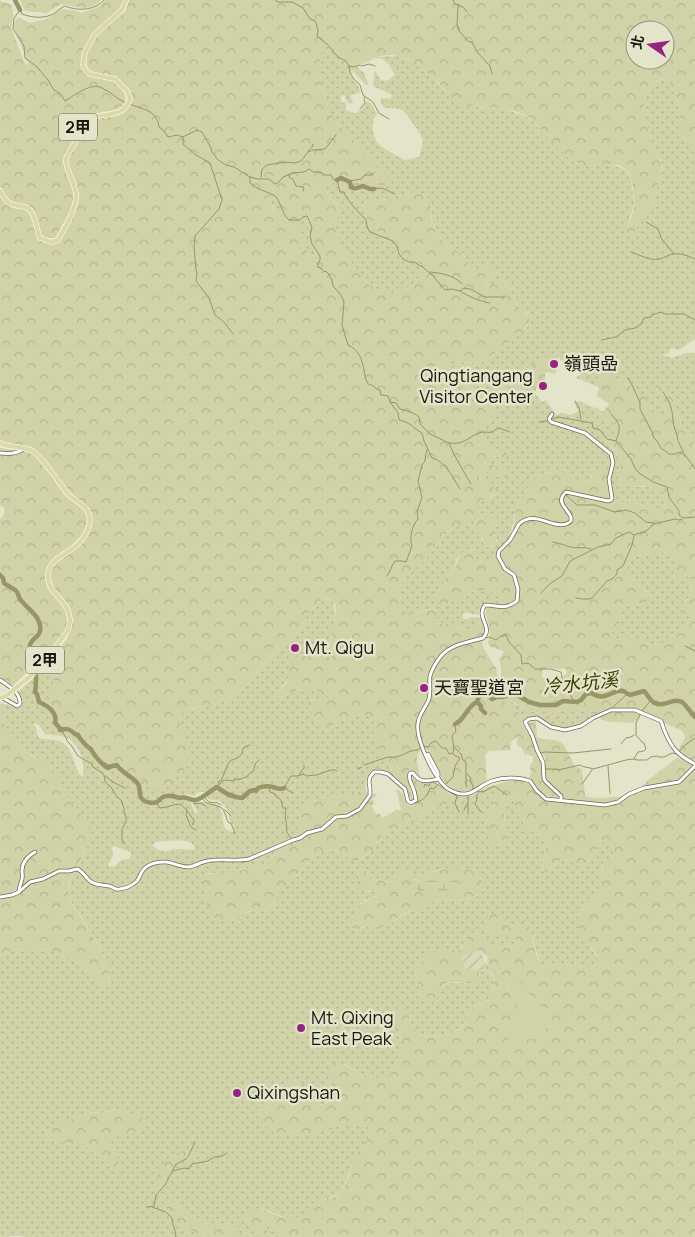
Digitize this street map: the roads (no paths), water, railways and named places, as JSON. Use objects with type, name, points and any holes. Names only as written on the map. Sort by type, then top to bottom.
[{"type":"main road","name":"2甲","points":[[0,192],[9,203],[31,211],[40,238],[51,242],[58,240],[75,203],[76,195],[66,158],[76,142],[79,125],[81,122],[96,116],[115,114],[122,111],[130,99],[127,91],[115,79],[90,74],[83,65],[85,52],[95,34],[122,10],[126,0]]},
{"type":"main road","name":"2甲","points":[[0,443],[30,449],[38,455],[70,496],[85,508],[89,514],[90,522],[82,540],[54,561],[49,568],[48,581],[51,589],[65,604],[69,614],[68,630],[33,674],[3,698]]},
{"type":"street","points":[[552,414],[549,419],[551,422],[585,432],[611,454],[613,466],[609,479],[612,498],[608,501],[566,492],[562,498],[563,506],[571,517],[571,521],[568,524],[556,525],[531,518],[518,524],[498,556],[505,569],[514,575],[518,589],[517,601],[500,608],[485,605],[482,607],[487,631],[485,636],[451,648],[440,657],[430,676],[429,699],[418,722],[420,739],[439,779],[449,789],[461,794],[468,794],[492,781],[518,778],[530,781],[546,799],[606,806],[613,805],[629,794],[644,788],[679,782],[695,764],[681,756],[671,746],[663,723],[635,710],[611,710],[581,726],[565,730],[551,727],[540,719],[529,719],[526,722],[543,762],[544,779],[561,796],[561,800]]},
{"type":"street","points":[[0,453],[21,451],[24,448]]},
{"type":"street","points":[[0,680],[16,692],[21,701],[17,706],[3,698]]},
{"type":"street","points":[[428,755],[438,773],[439,779]]},
{"type":"street","points":[[0,897],[19,892],[30,882],[43,879],[59,871],[77,869],[96,885],[122,888],[129,887],[137,881],[145,868],[157,862],[171,862],[189,867],[207,861],[249,859],[300,838],[307,833],[322,829],[336,818],[353,814],[360,809],[370,795],[369,782],[374,772],[388,774],[404,789],[408,801],[411,803],[416,800],[410,781],[410,773],[413,773],[424,782],[439,779]]},
{"type":"street","points":[[19,892],[22,868],[30,855],[35,852]]},
{"type":"waterway","points":[[15,0],[20,10]]},
{"type":"waterway","points":[[104,0],[100,4],[86,9],[75,9],[65,6],[55,13],[43,17],[22,14],[20,10],[14,18],[13,29],[24,46],[25,58],[37,67],[65,101],[83,90],[98,87],[126,103]]},
{"type":"waterway","points":[[275,0],[278,2],[292,2],[303,8],[310,19],[315,21],[318,30],[317,36],[338,57],[346,61],[353,78],[360,85],[363,95],[373,102],[379,113],[389,119]]},
{"type":"waterway","points":[[453,0],[455,4],[463,7],[467,12]]},
{"type":"waterway","points":[[458,6],[457,25],[459,31],[469,42],[472,42],[477,52],[490,66],[492,74]]},
{"type":"waterway","points":[[349,66],[369,64],[375,66]]},
{"type":"waterway","points":[[360,109],[365,103],[364,97]]},
{"type":"waterway","points":[[130,104],[153,114],[158,121],[159,127],[168,137],[177,135],[183,137],[197,130],[202,132],[218,160],[250,177],[269,179],[275,184],[283,177],[309,169],[313,172],[331,175],[333,179],[337,180],[340,192],[344,192],[352,205],[366,220],[370,232],[393,241],[403,259],[414,262],[424,268],[445,290],[460,291],[464,288],[485,297],[504,297]]},
{"type":"waterway","points":[[261,177],[262,169],[267,165],[301,161],[308,152],[325,149],[336,135]]},
{"type":"waterway","points":[[183,137],[183,144],[196,155],[210,163],[222,200],[219,209],[195,236],[196,281],[209,298],[215,315],[224,322],[233,334]]},
{"type":"waterway","points":[[308,151],[313,144]]},
{"type":"waterway","points":[[349,181],[361,179],[365,175],[374,173]]},
{"type":"waterway","points":[[288,175],[293,179],[296,186],[303,187],[303,191]]},
{"type":"waterway","points":[[250,177],[250,183],[277,198],[284,214],[289,220],[300,220],[307,216],[312,227],[310,236],[312,244],[320,256],[318,267],[327,272],[333,286],[344,302],[342,325],[348,345],[355,349],[361,359],[367,382],[369,385],[380,390],[381,395],[388,396],[398,413],[399,420],[422,433],[432,458],[445,466],[460,489]]},
{"type":"waterway","points":[[337,180],[341,178],[350,182],[351,187],[354,188],[363,186],[374,189]]},
{"type":"waterway","points":[[374,189],[382,188],[395,194]]},
{"type":"waterway","points":[[646,222],[658,229],[661,238],[674,254]]},
{"type":"waterway","points":[[631,252],[652,259],[660,259],[678,254],[695,259]]},
{"type":"waterway","points":[[430,272],[443,274],[462,284]]},
{"type":"waterway","points":[[460,291],[490,303]]},
{"type":"waterway","points":[[601,340],[616,337],[625,330],[635,328],[641,324],[644,318],[661,312],[665,314],[684,314],[695,320]]},
{"type":"waterway","points":[[628,378],[654,438],[661,448],[669,454],[676,454]]},
{"type":"waterway","points":[[663,392],[671,408],[678,440]]},
{"type":"waterway","points":[[575,401],[579,408],[581,419]]},
{"type":"waterway","points":[[390,402],[396,403],[400,409],[417,415],[420,424],[430,434],[449,443],[471,484]]},
{"type":"waterway","points":[[611,414],[619,426],[616,441]]},
{"type":"waterway","points":[[552,419],[558,417],[592,423],[593,428],[600,430],[607,439],[616,441],[631,459],[639,473],[653,482],[667,487],[669,497],[679,511],[679,515],[683,518],[695,517]]},
{"type":"waterway","points":[[539,422],[547,422]]},
{"type":"waterway","points":[[449,443],[462,442],[479,433],[492,432],[499,428],[510,432]]},
{"type":"waterway","points":[[678,441],[683,451]]},
{"type":"waterway","points":[[387,576],[395,561],[406,562],[412,546],[412,532],[418,519],[417,511],[422,498],[418,481],[427,450]]},
{"type":"waterway","points":[[677,453],[683,452],[695,469]]},
{"type":"waterway","points":[[566,495],[577,505],[595,505],[615,512],[626,510],[635,513],[646,522],[654,523]]},
{"type":"waterway","points":[[541,593],[562,576],[570,561],[598,547],[611,544],[616,538],[629,532],[634,535],[646,531],[654,524],[682,519]]},
{"type":"waterway","points":[[583,599],[592,598],[607,581],[617,574],[617,570],[623,566],[634,536]]},
{"type":"waterway","points":[[553,542],[573,548],[591,549]]},
{"type":"waterway","points":[[0,575],[4,583],[17,592],[20,599],[39,621],[40,631],[30,646],[36,675],[35,692],[39,702],[54,713],[55,723],[60,730],[68,729],[78,735],[106,767],[117,765],[136,781],[143,800],[155,803],[163,797],[169,796],[195,800],[217,787],[229,795],[242,798],[250,791],[256,791],[262,787],[284,788]]},
{"type":"waterway","points":[[576,598],[582,599]]},
{"type":"waterway","points":[[486,638],[490,637],[496,640],[506,635],[509,642],[521,655],[522,664],[528,663],[535,669],[551,669],[561,672],[574,702]]},
{"type":"waterway","points":[[685,646],[695,651]]},
{"type":"waterway","points":[[461,676],[467,694],[474,690],[484,693]]},
{"type":"waterway","name":"冷水坑溪","points":[[485,713],[477,702],[484,693],[492,699],[517,695],[529,702],[540,705],[556,705],[563,701],[577,702],[586,694],[592,693],[596,696],[605,696],[616,691],[624,691],[630,695],[644,691],[652,701],[658,704],[682,702],[695,717]]},
{"type":"waterway","points":[[612,708],[627,694]]},
{"type":"waterway","points":[[642,711],[651,700]]},
{"type":"waterway","points":[[455,724],[477,702]]},
{"type":"waterway","points":[[640,715],[636,723],[636,735],[641,741]]},
{"type":"waterway","points":[[424,746],[428,747],[436,741],[442,748],[446,748],[449,754],[453,753],[452,736],[456,731],[455,724]]},
{"type":"waterway","points":[[63,729],[67,741],[78,756],[92,764],[93,767],[104,775],[105,782],[121,800],[126,817],[126,822],[122,829],[122,840],[125,844]]},
{"type":"waterway","points":[[621,744],[626,738],[634,735]]},
{"type":"waterway","points":[[679,752],[695,738]]},
{"type":"waterway","points":[[634,759],[638,752],[646,749],[641,741]]},
{"type":"waterway","points":[[219,784],[218,782],[221,781],[231,760],[239,757],[243,748],[250,745]]},
{"type":"waterway","points":[[364,765],[388,757],[400,756],[410,751],[418,750],[421,747]]},
{"type":"waterway","points":[[455,748],[466,762],[467,787]]},
{"type":"waterway","points":[[541,753],[573,753],[611,749]]},
{"type":"waterway","points":[[545,769],[558,770],[580,765],[593,769],[626,760],[647,760],[651,757],[664,757],[672,753],[677,754]]},
{"type":"waterway","points":[[446,784],[453,777],[455,766],[460,758],[453,754]]},
{"type":"waterway","points":[[217,787],[224,780],[234,781],[235,778],[237,780],[246,777],[254,770],[255,764],[259,760]]},
{"type":"waterway","points":[[100,762],[112,766]]},
{"type":"waterway","points":[[300,775],[304,765]]},
{"type":"waterway","points":[[608,766],[610,793]]},
{"type":"waterway","points":[[358,769],[362,767]]},
{"type":"waterway","points":[[293,793],[284,788],[291,776],[316,775],[331,770],[337,771]]},
{"type":"waterway","points":[[582,784],[592,770]]},
{"type":"waterway","points":[[466,773],[471,778],[470,781],[473,789]]},
{"type":"waterway","points":[[105,776],[125,788]]},
{"type":"waterway","points":[[424,787],[425,784],[429,786],[431,782],[438,784],[457,796],[455,803],[459,812]]},
{"type":"waterway","points":[[417,802],[425,797],[430,788],[434,789],[437,785]]},
{"type":"waterway","points":[[477,792],[485,791],[494,786],[507,795]]},
{"type":"waterway","points":[[269,787],[270,792],[275,794],[281,800],[283,808],[286,808],[287,830],[291,839]]},
{"type":"waterway","points":[[478,794],[475,804],[481,812]]},
{"type":"waterway","points":[[203,796],[209,802],[221,805]]},
{"type":"waterway","points":[[201,797],[206,803],[218,806],[224,810],[227,821],[231,823],[235,834]]},
{"type":"waterway","points":[[468,797],[468,814]]},
{"type":"waterway","points":[[193,800],[194,804],[200,803],[206,806]]},
{"type":"waterway","points":[[156,802],[160,808],[180,804],[187,810],[186,815],[191,827],[196,830]]},
{"type":"waterway","points":[[464,810],[467,804]]},
{"type":"waterway","points":[[225,810],[231,816]]},
{"type":"waterway","points":[[187,811],[194,820],[193,825]]},
{"type":"waterway","points":[[147,1207],[154,1206],[156,1195],[165,1185],[176,1164],[186,1159],[189,1155],[195,1142]]},
{"type":"waterway","points":[[173,1171],[184,1168],[189,1169],[192,1164],[208,1161],[227,1153]]},
{"type":"waterway","points":[[152,1207],[166,1212],[172,1218],[176,1237]]},
{"type":"place","name":"嶺頭喦","points":[[554,364]]},
{"type":"place","name":"Qingtiangang Visitor Center","points":[[543,386]]},
{"type":"place","name":"Mt. Qigu","points":[[295,648]]},
{"type":"place","name":"天寶聖道宮","points":[[424,688]]},
{"type":"place","name":"Mt. Qixing East Peak","points":[[301,1028]]},
{"type":"place","name":"Qixingshan","points":[[237,1093]]}]
